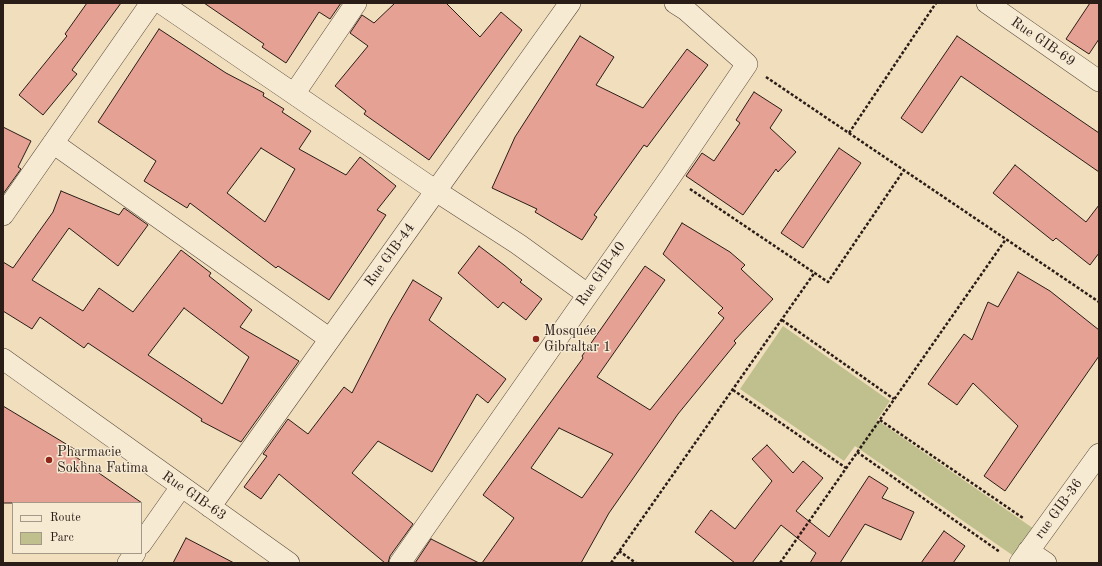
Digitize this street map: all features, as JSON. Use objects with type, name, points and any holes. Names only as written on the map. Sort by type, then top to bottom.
[{"type":"street","points":[[3,216],[151,3]]},
{"type":"street","points":[[161,3],[436,191],[518,244],[588,294]]},
{"type":"street","points":[[294,94],[356,3]]},
{"type":"street","name":"Rue GIB-44","points":[[210,507],[570,3]]},
{"type":"street","points":[[675,3],[686,10],[746,64]]},
{"type":"street","name":"Rue GIB-69","points":[[987,3],[1099,81]]},
{"type":"street","name":"Rue GIB-40","points":[[400,563],[671,176],[746,64]]},
{"type":"street","points":[[53,143],[330,339]]},
{"type":"street","name":"Rue GIB-63","points":[[3,359],[288,563]]},
{"type":"street","name":"rue GIB-36","points":[[1017,556],[1042,532],[1099,454]]},
{"type":"street","points":[[142,543],[181,487]]},
{"type":"street","points":[[128,563],[134,554]]},
{"type":"street","points":[[1017,556],[1046,563]]},
{"type":"path","points":[[849,133],[936,3]]},
{"type":"path","points":[[746,64],[1099,302]]},
{"type":"path","points":[[671,176],[828,282],[904,170]]},
{"type":"path","points":[[780,563],[1006,239]]},
{"type":"path","points":[[611,563],[815,272]]},
{"type":"path","points":[[782,320],[894,399]]},
{"type":"path","points":[[733,390],[846,468]]},
{"type":"path","points":[[880,420],[1042,532]]},
{"type":"path","points":[[857,452],[1017,556]]},
{"type":"path","points":[[619,551],[636,563]]},
{"type":"green space","points":[[783,326],[890,401],[877,420],[1037,531],[1018,559],[855,446],[844,461],[740,389]]},
{"type":"building","points":[[87,3],[121,3],[72,70],[77,74],[43,115],[19,95],[67,36],[65,34]]},
{"type":"building","points":[[204,3],[341,3],[330,19],[319,12],[286,63],[262,47],[264,44]]},
{"type":"building","points":[[395,3],[446,3],[480,37],[501,12],[522,30],[429,160],[364,114],[366,111],[335,86],[368,46],[350,33],[362,15],[374,23]]},
{"type":"building","points":[[1090,3],[1099,3],[1099,39],[1089,54],[1066,39]]},
{"type":"building","points":[[159,29],[226,73],[264,93],[263,96],[284,109],[282,112],[311,131],[299,149],[346,175],[360,157],[396,186],[377,210],[386,215],[329,300],[278,266],[276,268],[190,203],[187,208],[144,181],[156,161],[98,122]],"holes":[[[261,148],[295,169],[265,222],[227,193]]]},
{"type":"building","points":[[580,36],[614,57],[596,85],[643,108],[687,49],[708,65],[647,147],[644,145],[594,215],[597,217],[582,240],[535,212],[537,209],[492,188],[515,137]]},
{"type":"building","points":[[957,36],[1099,133],[1099,172],[961,76],[922,133],[901,118]]},
{"type":"building","points":[[754,92],[782,110],[770,128],[796,152],[778,172],[776,169],[743,215],[686,176],[702,153],[714,161],[740,123],[736,120]]},
{"type":"building","points":[[3,127],[31,141],[18,167],[21,169],[3,194]]},
{"type":"building","points":[[839,148],[861,163],[803,248],[781,233]]},
{"type":"building","points":[[1015,165],[1086,222],[1099,205],[1099,253],[1090,265],[1056,238],[1053,241],[993,193]]},
{"type":"building","points":[[61,191],[119,215],[124,208],[148,225],[118,266],[69,228],[32,280],[83,311],[99,288],[133,312],[181,250],[211,273],[209,276],[252,310],[240,327],[299,361],[241,442],[201,421],[202,419],[88,343],[84,348],[40,317],[32,329],[3,311],[3,262],[13,268],[53,212]],"holes":[[[184,308],[249,357],[222,404],[148,355]]]},
{"type":"building","points":[[682,223],[730,252],[745,265],[741,269],[773,299],[734,341],[736,343],[678,414],[609,513],[581,563],[482,563],[514,518],[483,495],[583,358],[582,356],[645,266],[665,280],[597,377],[650,410],[724,318],[718,313],[723,308],[663,254]],"holes":[[[559,428],[613,454],[582,498],[531,468]]]},
{"type":"building","points":[[479,246],[522,280],[520,282],[542,299],[526,320],[503,302],[498,308],[458,273]]},
{"type":"building","points":[[1018,272],[1050,291],[1099,330],[1099,356],[1005,491],[984,476],[1018,426],[973,383],[957,405],[928,384],[964,334],[972,340],[988,302],[998,307]]},
{"type":"building","points":[[413,280],[442,298],[429,320],[506,379],[488,403],[477,394],[432,472],[378,441],[352,473],[413,524],[390,556],[388,563],[385,563],[279,474],[261,499],[244,487],[267,456],[263,454],[288,419],[308,434],[344,387],[352,393],[390,319]]},
{"type":"building","points":[[3,406],[76,450],[73,455],[141,502],[12,502],[3,503]]},
{"type":"building","points":[[767,445],[793,473],[803,461],[823,478],[796,511],[829,537],[869,476],[888,488],[882,498],[914,512],[901,540],[865,524],[840,563],[810,563],[816,553],[781,525],[752,563],[735,563],[695,532],[711,510],[735,529],[772,481],[752,459]]},
{"type":"building","points":[[944,531],[965,546],[953,563],[921,563]]},
{"type":"building","points":[[186,538],[234,563],[173,563]]},
{"type":"building","points":[[431,539],[479,563],[415,563]]},
{"type":"place","name":"Mosquée Gibraltar 1","points":[[536,339]]},
{"type":"place","name":"Pharmacie Sokhna Fatima","points":[[49,460]]}]
